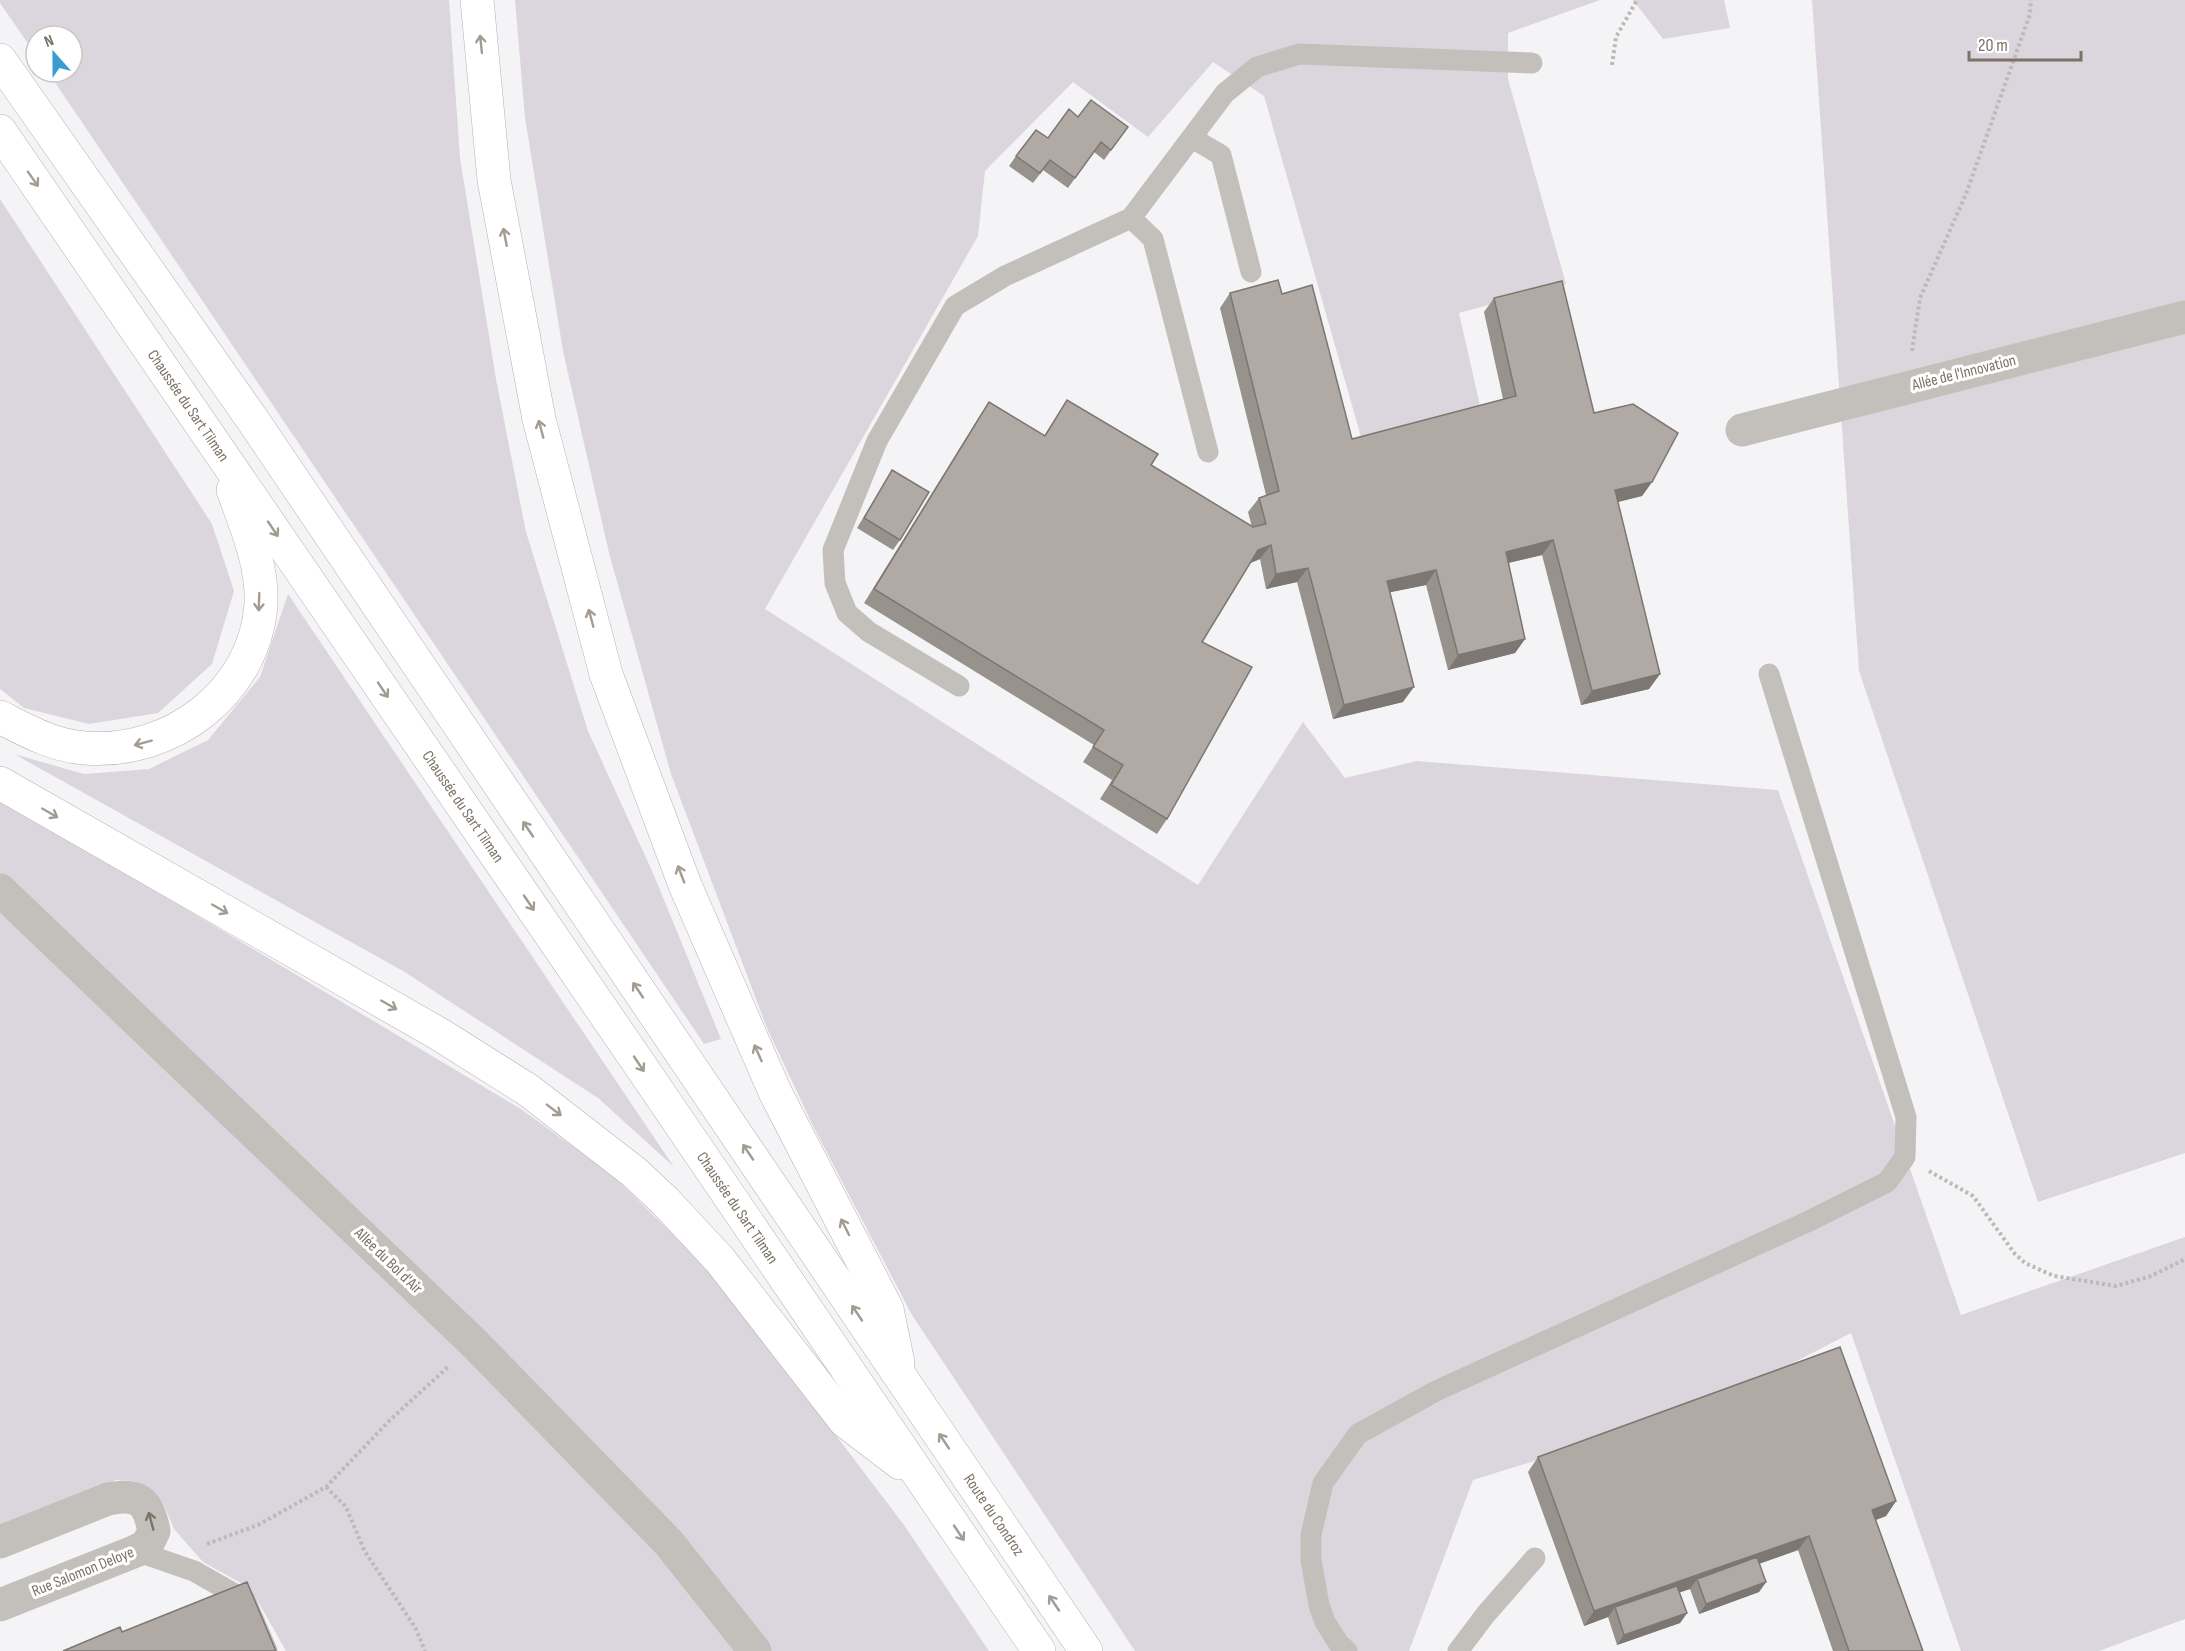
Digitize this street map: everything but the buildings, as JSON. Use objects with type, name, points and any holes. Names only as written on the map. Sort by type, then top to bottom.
[{"type":"highway","points":[[477,0],[494,180],[539,419],[606,674],[685,885],[770,1081],[887,1309],[902,1379]]},
{"type":"highway","points":[[0,60],[252,419],[902,1379]]},
{"type":"highway","name":"Chaussée du Sart Tilman","points":[[0,130],[926,1484]]},
{"type":"highway","points":[[0,717],[38,737],[84,748],[129,747],[157,739],[181,727],[203,712],[221,695],[242,667],[255,636],[261,604],[258,565],[217,446]]},
{"type":"highway","points":[[0,783],[439,1034],[528,1090],[634,1172],[720,1260],[845,1421],[926,1484],[1039,1651]]},
{"type":"highway","name":"Route du Condroz","points":[[902,1379],[1086,1651]]},
{"type":"street","name":"Allée de l'Innovation","points":[[1742,430],[2185,317]]},
{"type":"street","name":"Allée du Bol d'Air","points":[[0,890],[474,1343],[668,1542],[754,1651]]},
{"type":"street","name":"Rue Salomon Deloye","points":[[0,1542],[108,1498],[124,1496],[140,1500],[147,1506],[154,1531],[147,1545],[136,1551],[0,1605]]},
{"type":"lane","points":[[958,686],[869,632],[847,613],[835,583],[833,550],[877,441],[956,306],[1005,276],[1131,218],[1225,93],[1257,67],[1299,54],[1532,63]]},
{"type":"lane","points":[[1191,138],[1221,155],[1251,272]]},
{"type":"lane","points":[[1131,218],[1153,239],[1208,452]]},
{"type":"lane","points":[[1347,1651],[1339,1644],[1325,1622],[1319,1605],[1311,1560],[1311,1535],[1323,1483],[1358,1434],[1436,1391],[1807,1222],[1887,1182],[1905,1157],[1906,1117],[1768,674]]},
{"type":"lane","points":[[136,1551],[194,1571],[245,1600],[267,1651]]},
{"type":"lane","points":[[1458,1651],[1486,1614],[1535,1558]]},
{"type":"path","points":[[1612,65],[1616,37],[1637,0]]},
{"type":"path","points":[[1906,387],[1920,298],[1966,194],[2030,14],[2031,0]]},
{"type":"path","points":[[1905,1157],[1973,1196],[2015,1254],[2025,1263],[2054,1276],[2116,1286],[2151,1276],[2185,1259]]},
{"type":"path","points":[[204,1545],[258,1525],[326,1487],[390,1420],[474,1343]]},
{"type":"path","points":[[326,1487],[346,1507],[364,1550],[416,1629],[425,1651]]},
{"type":"shaded area","points":[[0,0],[449,0],[460,158],[496,379],[526,532],[588,731],[653,873],[721,1039],[704,1044],[56,84],[84,84],[84,24],[24,24],[24,38]]},
{"type":"shaded area","points":[[515,0],[1600,0],[1508,33],[1508,79],[1566,284],[1459,313],[1482,414],[1361,437],[1264,96],[1213,62],[1148,137],[1073,82],[985,171],[978,236],[765,609],[1198,885],[1303,722],[1345,778],[1417,761],[1778,790],[1961,1315],[2185,1237],[2185,1619],[2099,1651],[1961,1651],[1851,1333],[1708,1407],[1473,1480],[1409,1651],[1135,1651],[912,1315],[814,1128],[767,1028],[671,774],[609,553],[563,351],[525,118]]},
{"type":"shaded area","points":[[1633,0],[1724,0],[1730,28],[1663,39]]},
{"type":"shaded area","points":[[1812,0],[2185,0],[2185,1153],[2038,1202],[1859,671]]},
{"type":"shaded area","points":[[0,199],[212,524],[234,591],[212,664],[158,713],[89,724],[24,708],[0,689]]},
{"type":"shaded area","points":[[288,594],[674,1167],[598,1098],[403,971],[14,754],[84,774],[149,769],[208,740],[260,677]]},
{"type":"shaded area","points":[[0,798],[521,1109],[612,1175],[711,1271],[904,1525],[989,1651],[286,1651],[248,1587],[203,1562],[174,1529],[164,1505],[152,1491],[133,1481],[116,1480],[0,1527]]}]
